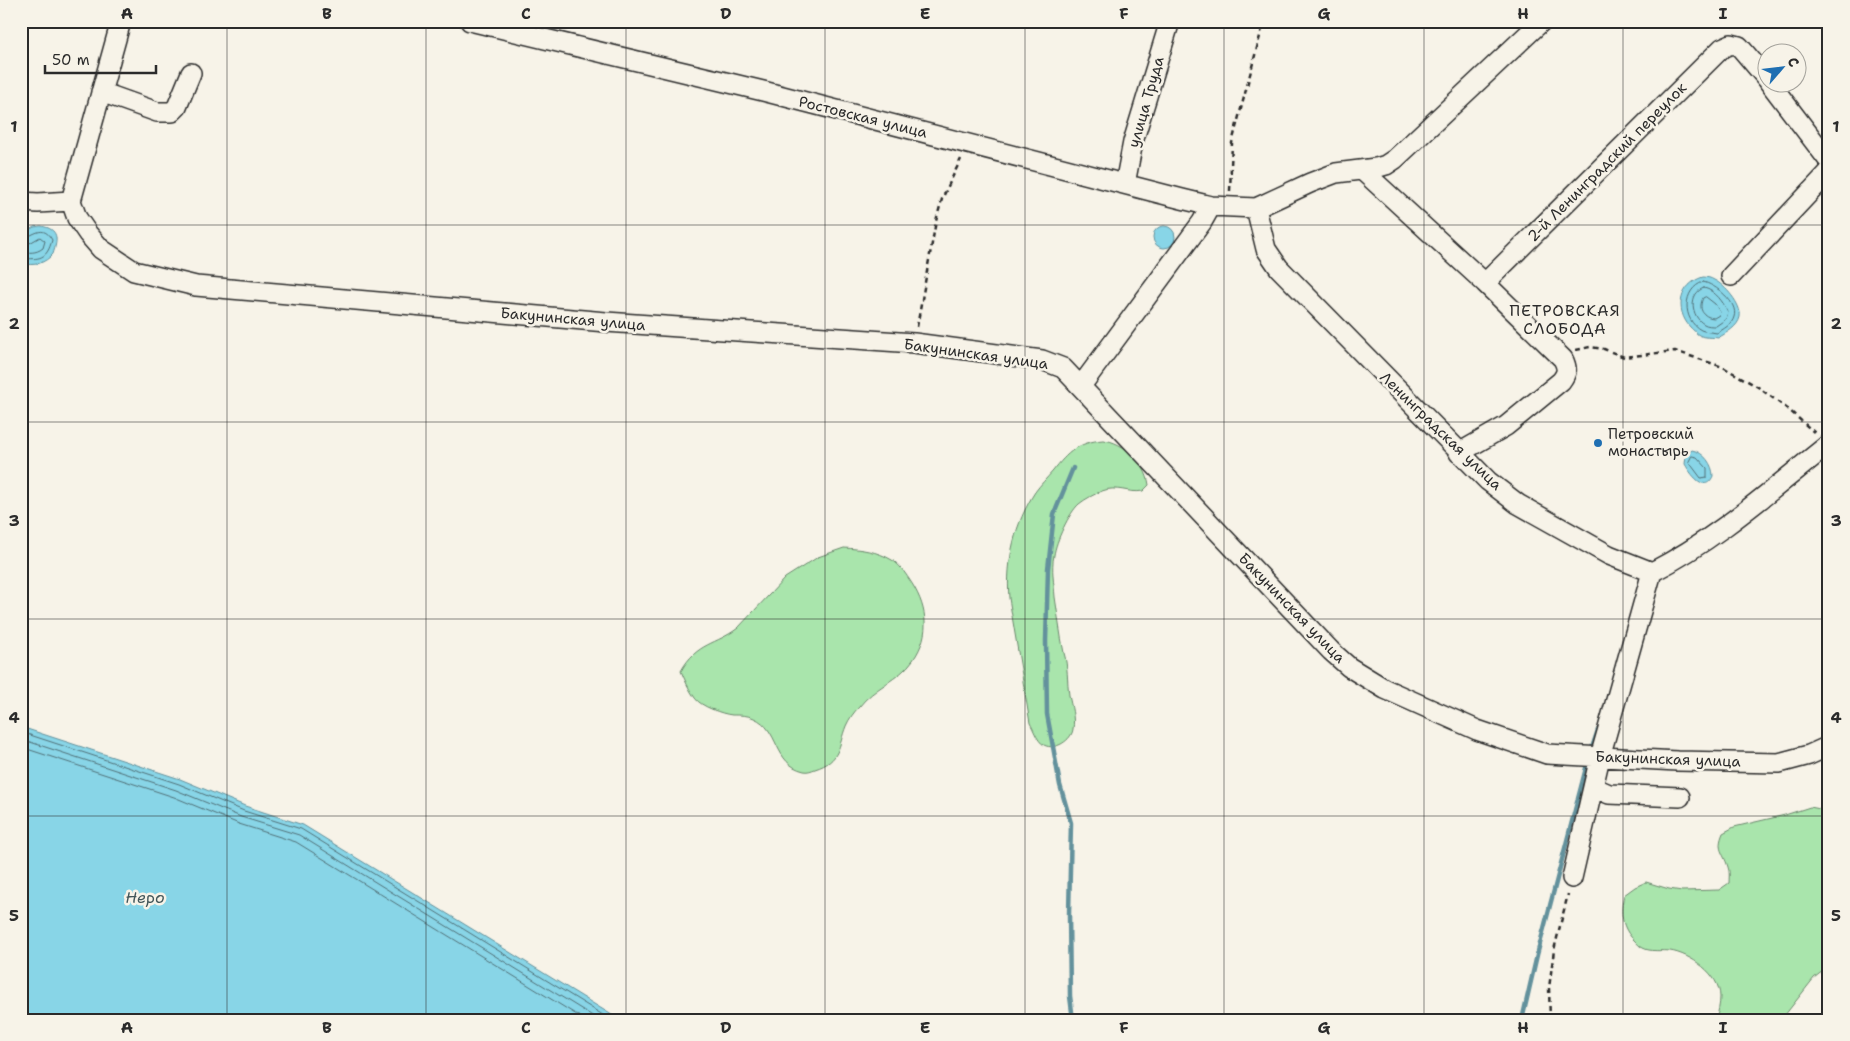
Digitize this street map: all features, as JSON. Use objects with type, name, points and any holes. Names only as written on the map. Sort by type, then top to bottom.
[{"type":"street","points":[[21,202],[72,201],[122,21]]},
{"type":"street","name":"Ростовская улица","points":[[470,21],[541,29],[763,91],[1125,184],[1220,206],[1256,208]]},
{"type":"street","name":"улица Труда","points":[[1125,184],[1133,142],[1170,21]]},
{"type":"street","points":[[1256,208],[1336,173],[1363,171],[1386,165],[1395,160],[1542,21]]},
{"type":"street","name":"2-й Ленинградский переулок","points":[[1485,283],[1722,48],[1731,44],[1739,46],[1758,69]]},
{"type":"street","points":[[101,92],[158,112],[172,112],[177,107],[191,73]]},
{"type":"street","points":[[1776,92],[1829,161]]},
{"type":"street","points":[[1363,171],[1485,283],[1564,359],[1567,370],[1561,381],[1506,426],[1459,453]]},
{"type":"street","points":[[1731,276],[1829,172]]},
{"type":"street","name":"Бакунинская улица","points":[[72,201],[77,218],[101,249],[134,271],[196,286],[606,322],[914,343],[1042,360],[1063,368],[1318,637],[1349,667],[1384,688],[1477,730],[1547,754],[1677,761],[1780,763],[1809,755],[1829,746]]},
{"type":"street","points":[[1081,386],[1202,222],[1220,206]]},
{"type":"street","name":"Ленинградская улица","points":[[1256,208],[1260,231],[1266,248],[1279,268],[1488,481],[1518,504],[1608,555],[1652,572]]},
{"type":"street","points":[[1572,878],[1600,757],[1652,572],[1685,553],[1747,509],[1828,444]]},
{"type":"street","points":[[1593,787],[1610,794],[1680,797]]},
{"type":"path","points":[[1220,206],[1232,143],[1264,21]]},
{"type":"path","points":[[914,343],[936,221],[942,199],[968,144]]},
{"type":"path","points":[[1564,359],[1574,351],[1590,347],[1604,349],[1624,357],[1675,351],[1689,355],[1723,367],[1758,387],[1789,410],[1828,444]]},
{"type":"path","points":[[1550,1020],[1549,988],[1554,950],[1572,878]]},
{"type":"green space","points":[[1103,440],[1119,445],[1133,455],[1144,469],[1149,485],[1143,491],[1138,492],[1107,489],[1081,502],[1067,520],[1060,535],[1055,549],[1053,576],[1073,725],[1070,737],[1053,747],[1044,745],[1039,741],[1030,723],[1009,598],[1009,570],[1013,543],[1028,504],[1037,489],[1063,459],[1080,446]]},
{"type":"green space","points":[[844,548],[875,553],[892,560],[902,569],[920,599],[925,619],[925,629],[923,640],[913,660],[901,673],[865,700],[852,716],[846,726],[840,746],[830,762],[810,771],[804,771],[794,767],[787,761],[762,723],[749,716],[732,715],[717,711],[706,707],[698,701],[691,692],[681,671],[700,649],[738,628],[785,578],[818,557]]},
{"type":"green space","points":[[1810,807],[1820,809],[1829,817],[1829,966],[1814,978],[1781,1020],[1716,1020],[1720,997],[1715,981],[1709,973],[1686,956],[1670,951],[1649,950],[1640,946],[1630,936],[1624,925],[1622,908],[1624,895],[1646,882],[1682,891],[1719,890],[1729,883],[1729,869],[1720,847],[1723,833],[1734,827]]},
{"type":"water","points":[[1160,226],[1168,226],[1175,233],[1175,241],[1168,248],[1160,248],[1153,241],[1153,233]]},
{"type":"water","points":[[34,227],[47,227],[56,235],[53,254],[39,263],[31,265],[22,263],[21,235]]},
{"type":"water","points":[[1703,277],[1712,279],[1723,286],[1736,301],[1740,312],[1737,324],[1718,338],[1703,337],[1698,334],[1690,327],[1682,313],[1681,305],[1685,291],[1695,280]]},
{"type":"water","points":[[1692,450],[1704,456],[1713,472],[1710,481],[1706,483],[1698,480],[1685,464],[1686,455]]},
{"type":"water","name":"Неро","points":[[21,727],[180,779],[245,806],[303,825],[620,1020],[21,1020]]},
{"type":"waterway","points":[[1073,468],[1054,514],[1048,569],[1046,641],[1047,714],[1060,785],[1071,823],[1069,914],[1070,996],[1073,1020]]},
{"type":"waterway","points":[[1592,748],[1598,730]]},
{"type":"waterway","points":[[1522,1020],[1586,768]]},
{"type":"place","name":"Петровский монастырь","points":[[1598,443]]},
{"type":"district","name":"ПЕТРОВСКАЯ СЛОБОДА","points":[[1565,319]]}]
